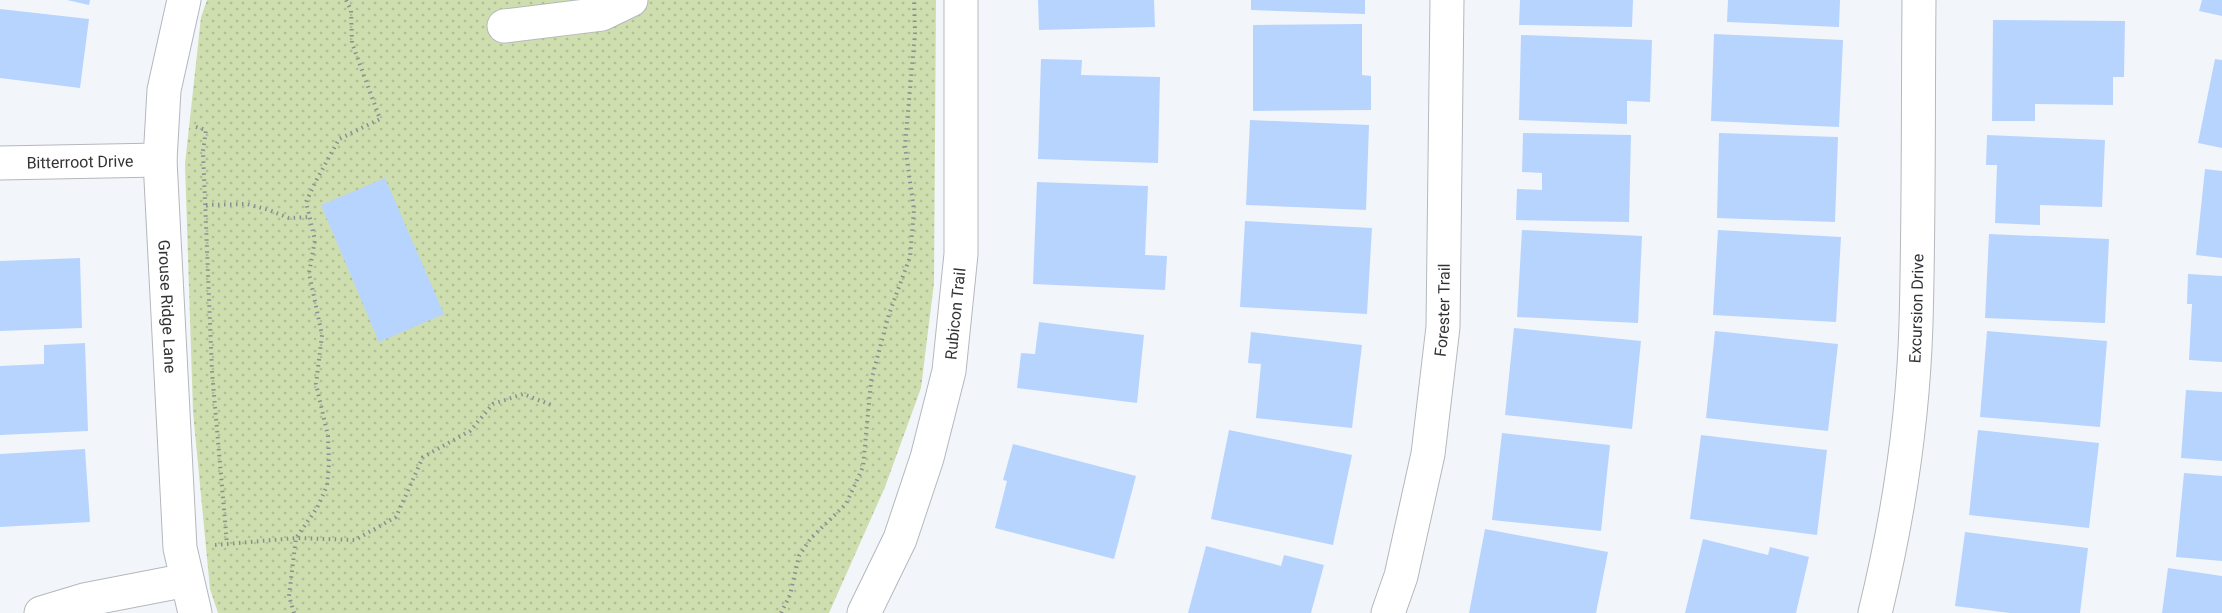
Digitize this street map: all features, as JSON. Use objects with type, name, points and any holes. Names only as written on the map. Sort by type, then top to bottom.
[{"type":"street","name":"Grouse Ridge Lane","points":[[184,0],[164,90],[160,160],[180,548],[195,613]]},
{"type":"street","points":[[504,26],[602,14],[631,0]]},
{"type":"street","name":"Rubicon Trail","points":[[864,613],[900,539],[927,458],[949,371],[961,254],[961,0]]},
{"type":"street","name":"Forester Trail","points":[[1388,613],[1401,576],[1428,453],[1443,327],[1447,0]]},
{"type":"street","name":"Excursion Drive","points":[[1875,613],[1888,559],[1906,441],[1916,326],[1919,0]]},
{"type":"street","name":"Bitterroot Drive","points":[[0,163],[160,160]]},
{"type":"street","points":[[41,613],[84,600],[187,580]]},
{"type":"path","points":[[294,613],[289,596],[296,538],[317,508],[327,486],[329,464],[328,435],[315,384],[322,335],[309,273],[315,240],[306,202],[339,139],[380,119],[352,43],[351,10],[346,0]]},
{"type":"path","points":[[781,613],[790,595],[799,556],[812,538],[846,504],[863,467],[871,381],[889,314],[910,257],[914,210],[905,146],[915,33],[914,0]]},
{"type":"path","points":[[196,127],[206,130],[203,151],[212,372],[227,544]]},
{"type":"path","points":[[206,205],[247,204],[289,218],[311,217]]},
{"type":"path","points":[[180,548],[296,538],[355,540],[396,517],[423,457],[470,431],[493,404],[523,394],[554,406]]},
{"type":"green space","points":[[207,0],[936,0],[934,283],[921,388],[885,487],[829,613],[218,613],[210,589],[193,412],[185,164],[201,17]]},
{"type":"building","points":[[67,0],[90,0],[89,5]]},
{"type":"building","points":[[1038,0],[1154,0],[1155,27],[1039,30]]},
{"type":"building","points":[[1251,0],[1365,0],[1365,14],[1251,10]]},
{"type":"building","points":[[1520,0],[1633,0],[1632,27],[1519,25]]},
{"type":"building","points":[[1728,0],[1840,0],[1839,27],[1727,22]]},
{"type":"building","points":[[2202,0],[2222,0],[2222,16],[2199,11]]},
{"type":"building","points":[[0,9],[89,19],[80,88],[0,78]]},
{"type":"building","points":[[1993,20],[2125,21],[2124,77],[2113,77],[2113,105],[2035,104],[2035,121],[1992,121]]},
{"type":"building","points":[[1362,24],[1362,75],[1371,76],[1371,110],[1253,111],[1253,25]]},
{"type":"building","points":[[1714,34],[1843,40],[1839,127],[1711,121]]},
{"type":"building","points":[[1521,35],[1652,40],[1650,102],[1627,101],[1627,124],[1519,120]]},
{"type":"building","points":[[1041,59],[1082,60],[1081,75],[1160,77],[1158,163],[1038,159]]},
{"type":"building","points":[[2215,59],[2222,60],[2222,148],[2198,143]]},
{"type":"building","points":[[1250,120],[1369,125],[1366,210],[1246,205]]},
{"type":"building","points":[[1523,133],[1631,135],[1629,222],[1516,220],[1517,189],[1542,190],[1542,173],[1522,172]]},
{"type":"building","points":[[1719,133],[1838,137],[1835,222],[1717,218]]},
{"type":"building","points":[[1987,135],[2105,140],[2102,207],[2040,205],[2040,225],[1995,223],[1997,165],[1986,165]]},
{"type":"building","points":[[2205,169],[2222,171],[2222,258],[2196,255]]},
{"type":"building","points":[[385,178],[444,314],[379,342],[321,205]]},
{"type":"building","points":[[1037,182],[1148,186],[1145,255],[1167,256],[1165,290],[1033,284]]},
{"type":"building","points":[[1245,221],[1372,228],[1367,314],[1240,307]]},
{"type":"building","points":[[1522,230],[1642,236],[1638,323],[1517,317]]},
{"type":"building","points":[[1718,230],[1841,237],[1836,322],[1713,315]]},
{"type":"building","points":[[1989,234],[2109,239],[2105,323],[1985,318]]},
{"type":"building","points":[[80,258],[82,328],[0,331],[0,261]]},
{"type":"building","points":[[2188,274],[2222,276],[2222,362],[2189,360],[2192,304],[2187,304]]},
{"type":"building","points":[[1039,322],[1144,335],[1137,403],[1017,388],[1021,353],[1035,354]]},
{"type":"building","points":[[1514,328],[1641,341],[1632,429],[1505,415]]},
{"type":"building","points":[[1715,331],[1838,344],[1828,431],[1706,418]]},
{"type":"building","points":[[1987,331],[2107,341],[2100,427],[1980,417]]},
{"type":"building","points":[[1251,332],[1362,345],[1352,428],[1256,418],[1261,364],[1248,363]]},
{"type":"building","points":[[85,343],[88,431],[0,435],[0,366],[44,364],[44,345]]},
{"type":"building","points":[[2186,390],[2222,392],[2222,461],[2181,458]]},
{"type":"building","points":[[1229,430],[1352,455],[1333,545],[1211,519]]},
{"type":"building","points":[[1978,430],[2099,443],[2089,528],[1969,515]]},
{"type":"building","points":[[1502,433],[1610,445],[1601,531],[1492,520]]},
{"type":"building","points":[[1701,435],[1827,450],[1817,535],[1690,519]]},
{"type":"building","points":[[1013,444],[1136,476],[1114,559],[995,528],[1007,481],[1003,480]]},
{"type":"building","points":[[85,449],[90,522],[0,527],[0,454]]},
{"type":"building","points":[[2184,473],[2222,476],[2222,561],[2176,557]]},
{"type":"building","points":[[1485,529],[1608,552],[1596,613],[1469,613]]},
{"type":"building","points":[[1965,532],[2088,548],[2080,613],[2010,613],[1955,606]]},
{"type":"building","points":[[1703,539],[1768,555],[1770,547],[1809,557],[1796,613],[1685,613]]},
{"type":"building","points":[[1206,546],[1281,566],[1284,555],[1324,565],[1311,613],[1188,613]]},
{"type":"building","points":[[2168,568],[2222,576],[2222,613],[2162,613]]}]
